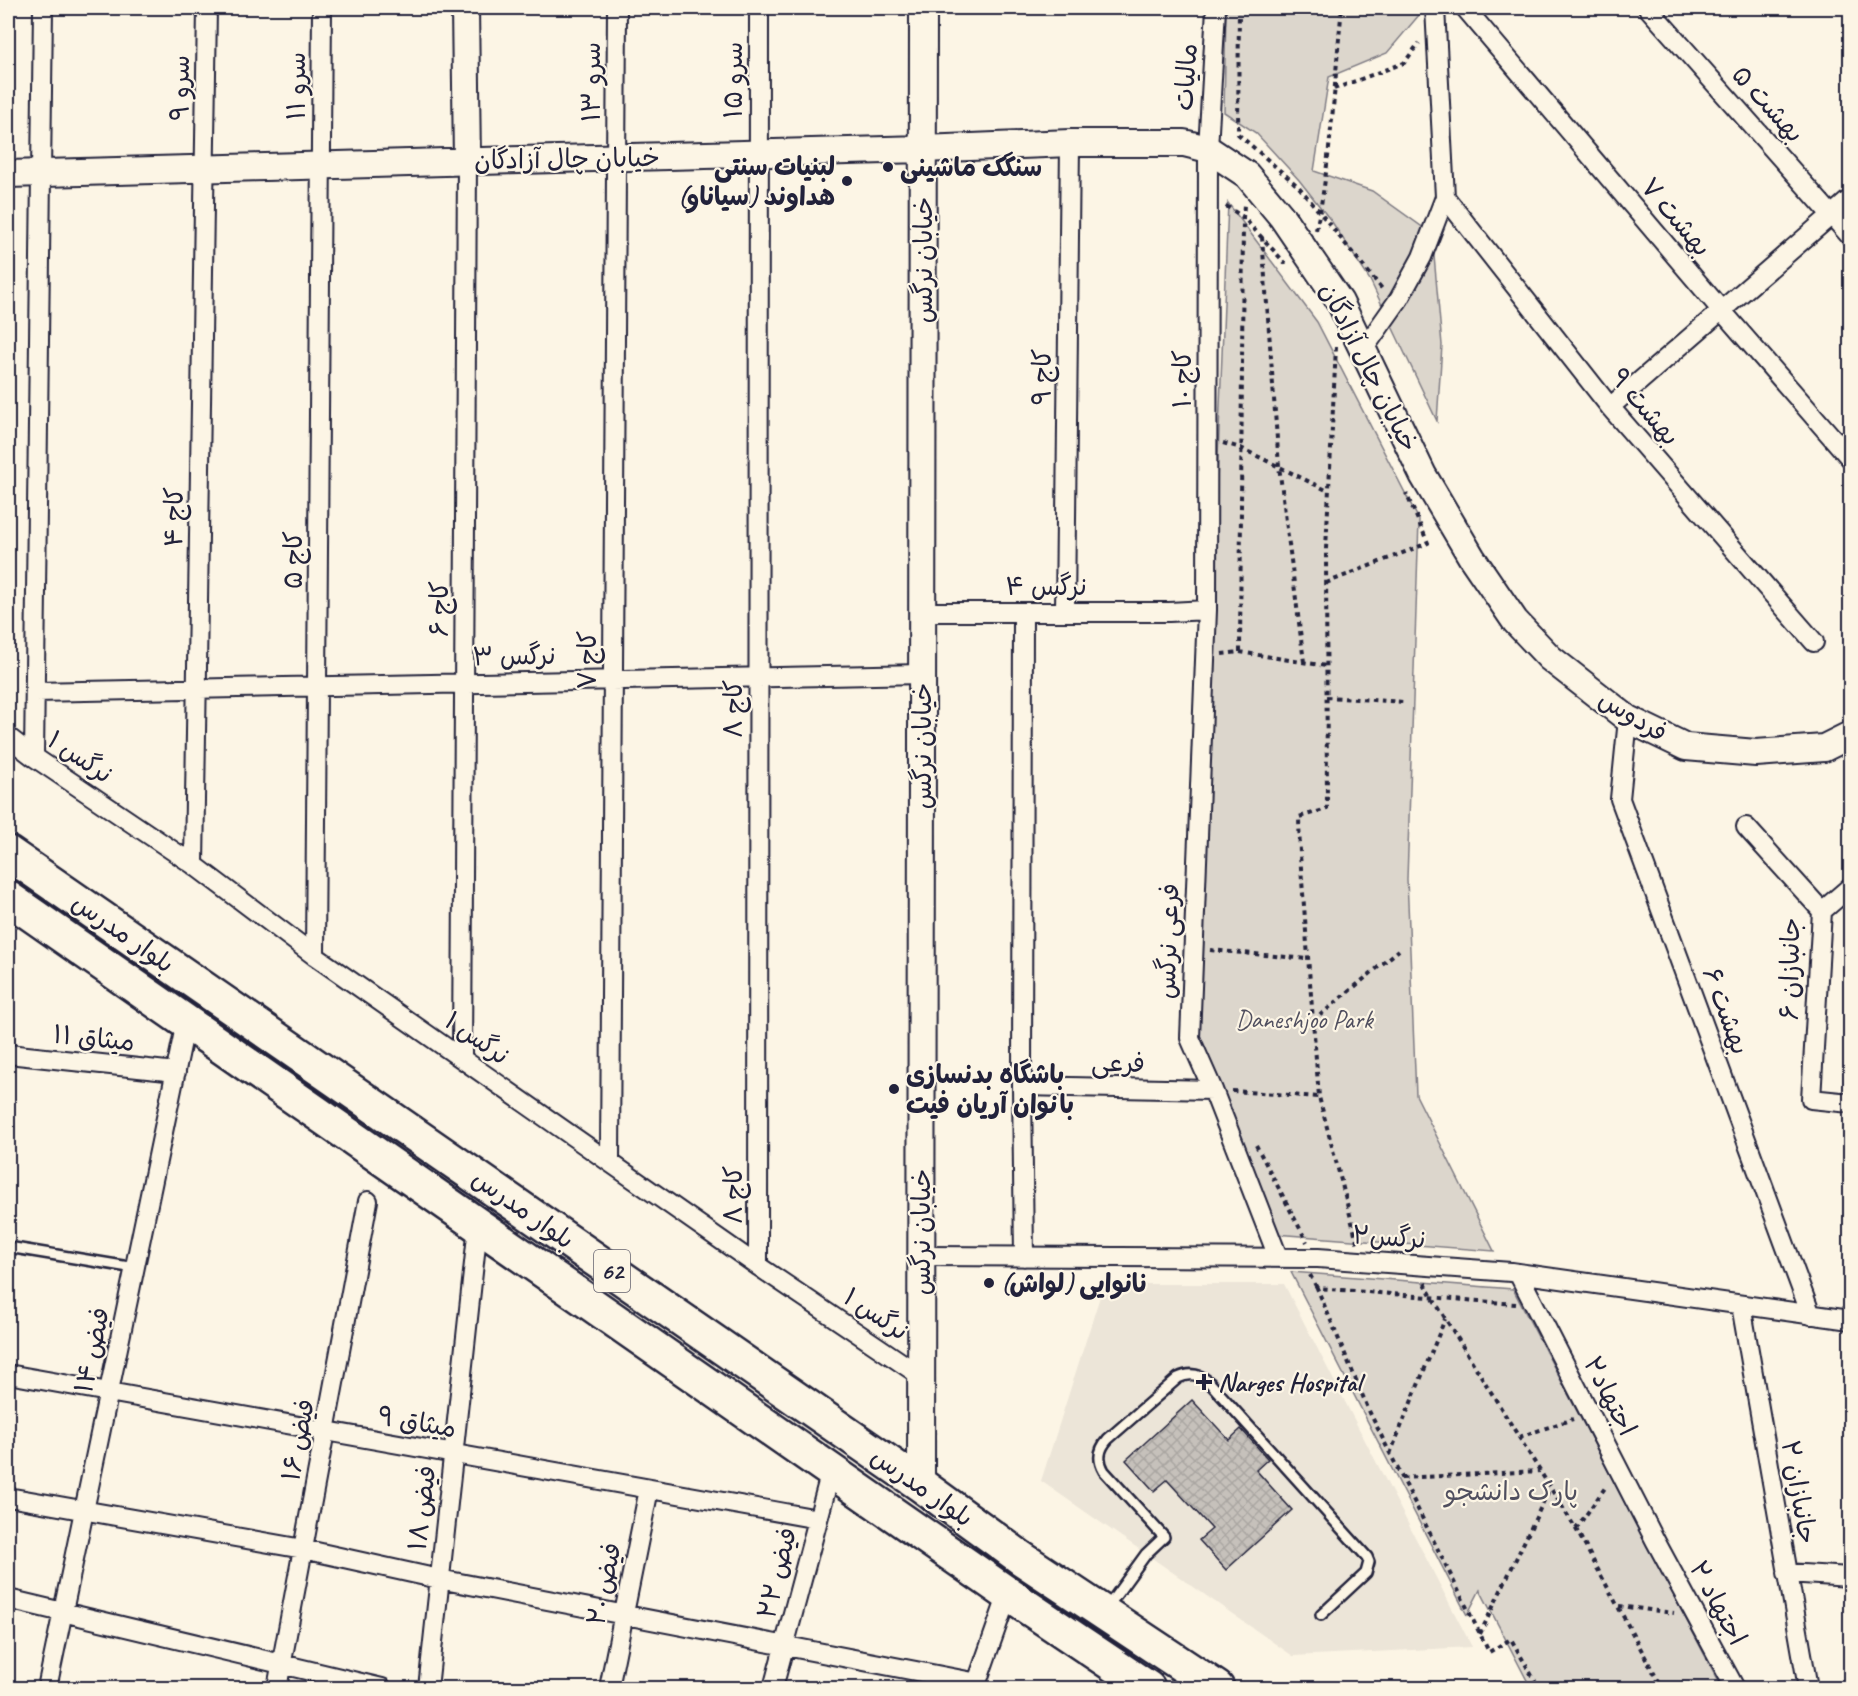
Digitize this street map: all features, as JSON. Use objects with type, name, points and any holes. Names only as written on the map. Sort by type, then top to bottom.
[{"type":"highway","name":"بلوار مدرس","points":[[8,853],[921,1485],[1022,1558],[1217,1689]]},
{"type":"highway","name":"بلوار مدرس","points":[[8,898],[1148,1689]]},
{"type":"street","points":[[34,758],[43,8]]},
{"type":"street","name":"سرو ۹","points":[[205,170],[207,8]]},
{"type":"street","name":"سرو ۱۱","points":[[321,165],[322,8]]},
{"type":"street","points":[[465,8],[467,161]]},
{"type":"street","name":"سرو ۱۳","points":[[616,158],[617,8]]},
{"type":"street","name":"سرو ۱۵","points":[[759,8],[759,153]]},
{"type":"street","name":"خیابان نرگس","points":[[921,1485],[923,8]]},
{"type":"street","name":"مالیات","points":[[1208,149],[1216,8]]},
{"type":"street","name":"بهشت ۷","points":[[1465,8],[1851,458]]},
{"type":"street","name":"بهشت ۵","points":[[1648,8],[1851,236]]},
{"type":"street","points":[[1352,350],[1398,298],[1422,257],[1445,197],[1435,13]]},
{"type":"street","name":"خیابان چال آزادگان","points":[[8,174],[1070,143],[1184,143],[1208,149],[1247,175],[1282,217],[1301,265],[1340,302],[1352,350],[1472,558]]},
{"type":"street","name":"کاج ۹","points":[[1065,612],[1070,143]]},
{"type":"street","name":"کاج ۱۰","points":[[1207,610],[1208,149]]},
{"type":"street","name":"کاج ۸","points":[[758,1266],[759,153]]},
{"type":"street","name":"کاج ۷","points":[[610,1162],[616,158]]},
{"type":"street","name":"کاج ۶","points":[[462,1058],[467,161]]},
{"type":"street","name":"کاج ۵","points":[[315,956],[321,165]]},
{"type":"street","name":"کاج ۴","points":[[194,865],[205,170]]},
{"type":"street","name":"بهشت ۹","points":[[1445,197],[1610,407],[1814,642]]},
{"type":"street","points":[[1610,407],[1851,200]]},
{"type":"street","name":"فردوس","points":[[1472,558],[1515,621],[1550,658],[1628,719],[1686,747],[1756,753],[1824,748],[1851,735]]},
{"type":"street","name":"نرگس ۴","points":[[922,612],[1207,610]]},
{"type":"street","name":"فرعی نرگس","points":[[1207,610],[1190,1038],[1213,1090],[1278,1257]]},
{"type":"street","points":[[1023,612],[1024,1257]]},
{"type":"street","name":"نرگس ۳","points":[[35,692],[922,674]]},
{"type":"street","name":"بهشت ۶","points":[[1628,719],[1620,799],[1811,1315]]},
{"type":"street","name":"نرگس ۱","points":[[8,737],[34,758],[194,865],[315,956],[758,1266],[921,1376]]},
{"type":"street","name":"جانبازان ۶","points":[[1746,827],[1821,911],[1811,1099],[1851,1103]]},
{"type":"street","points":[[1821,911],[1851,887]]},
{"type":"street","name":"فیض ۱۴","points":[[47,1689],[186,1022]]},
{"type":"street","name":"میثاق ۱۱","points":[[8,1054],[176,1072]]},
{"type":"street","name":"فرعی","points":[[1022,1086],[1213,1090]]},
{"type":"street","name":"فیض ۱۶","points":[[277,1689],[368,1201]]},
{"type":"street","name":"فیض ۱۸","points":[[428,1689],[478,1226]]},
{"type":"street","name":"نرگس۲","points":[[921,1256],[1318,1257],[1518,1273],[1851,1320]]},
{"type":"street","name":"اجتهاد۲","points":[[1518,1273],[1656,1542]]},
{"type":"street","name":"جانبازان ۲","points":[[1740,1305],[1808,1689]]},
{"type":"street","name":"میثاق ۹","points":[[8,1374],[818,1519]]},
{"type":"street","name":"فیض ۲۲","points":[[773,1689],[831,1471]]},
{"type":"street","name":"فیض ۲۰","points":[[609,1689],[649,1489]]},
{"type":"street","points":[[8,1497],[303,1549],[439,1579],[785,1646],[976,1686],[1008,1594]]},
{"type":"street","name":"اجتهاد ۲","points":[[1656,1542],[1735,1689]]},
{"type":"street","points":[[1787,1573],[1851,1577]]},
{"type":"street","points":[[8,1599],[382,1689]]},
{"type":"lane","points":[[8,1247],[135,1268]]},
{"type":"lane","points":[[1103,1613],[1146,1554],[1164,1537],[1104,1471],[1099,1458],[1100,1450],[1108,1439],[1178,1378],[1191,1374],[1205,1378],[1367,1557],[1366,1573],[1321,1615]]},
{"type":"path","points":[[1239,8],[1238,134],[1299,188],[1383,290],[1388,280]]},
{"type":"path","points":[[1208,194],[1244,217],[1262,237],[1301,265],[1320,213],[1342,8]]},
{"type":"path","points":[[1334,89],[1404,63],[1435,13]]},
{"type":"path","points":[[1240,652],[1244,217],[1247,175]]},
{"type":"path","points":[[1262,237],[1279,466],[1304,662]]},
{"type":"path","points":[[1352,350],[1336,340],[1326,583],[1327,809],[1299,817],[1318,1097],[1359,1248]]},
{"type":"path","points":[[1207,438],[1241,448],[1328,491]]},
{"type":"path","points":[[1326,583],[1428,543],[1404,489]]},
{"type":"path","points":[[1218,654],[1240,652],[1326,666]]},
{"type":"path","points":[[1326,697],[1404,702]]},
{"type":"path","points":[[1313,1022],[1399,950]]},
{"type":"path","points":[[1194,951],[1308,958]]},
{"type":"path","points":[[1233,1101],[1227,1091],[1318,1097]]},
{"type":"path","points":[[1254,1142],[1309,1245]]},
{"type":"path","points":[[1349,1248],[1366,1249]]},
{"type":"path","points":[[1418,1265],[1431,1297],[1576,1529],[1662,1689]]},
{"type":"path","points":[[1520,1304],[1317,1288],[1370,1413],[1489,1652],[1511,1639],[1539,1689]]},
{"type":"path","points":[[1390,1454],[1445,1319]]},
{"type":"path","points":[[1519,1437],[1591,1415]]},
{"type":"path","points":[[1402,1478],[1540,1471]]},
{"type":"path","points":[[1576,1529],[1614,1476],[1620,1472]]},
{"type":"path","points":[[1480,1634],[1551,1487]]},
{"type":"path","points":[[1618,1606],[1696,1616]]},
{"type":"shaded area","name":"Narges Hospital","points":[[1104,1284],[1284,1284],[1472,1647],[1293,1656],[1041,1481]]},
{"type":"green space","points":[[1226,8],[1425,8],[1387,53],[1329,77],[1314,171],[1372,191],[1432,234],[1442,345],[1437,421],[1370,280],[1332,222],[1299,180],[1256,133],[1224,112]]},
{"type":"green space","name":"Daneshjoo Park","points":[[1228,203],[1317,322],[1419,520],[1407,879],[1416,1095],[1494,1251],[1275,1234],[1195,1040]]},
{"type":"green space","name":"پارک دانشجو","points":[[1291,1272],[1513,1289],[1722,1688],[1531,1688],[1480,1590],[1467,1615]]},
{"type":"building","points":[[1192,1400],[1229,1440],[1241,1429],[1268,1459],[1256,1470],[1292,1510],[1226,1570],[1199,1540],[1212,1529],[1167,1480],[1154,1491],[1126,1460]]},
{"type":"place","name":"سنگک ماشینی","points":[[888,167]]},
{"type":"place","name":"لبنیات سنتی هداوند (سیاناو)","points":[[847,181]]},
{"type":"place","name":"باشگاه بدنسازی بانوان آریان فیت","points":[[894,1089]]},
{"type":"place","name":"نانوایی (لواش)","points":[[989,1283]]},
{"type":"place","name":"Narges Hospital","points":[[1204,1382]]}]
